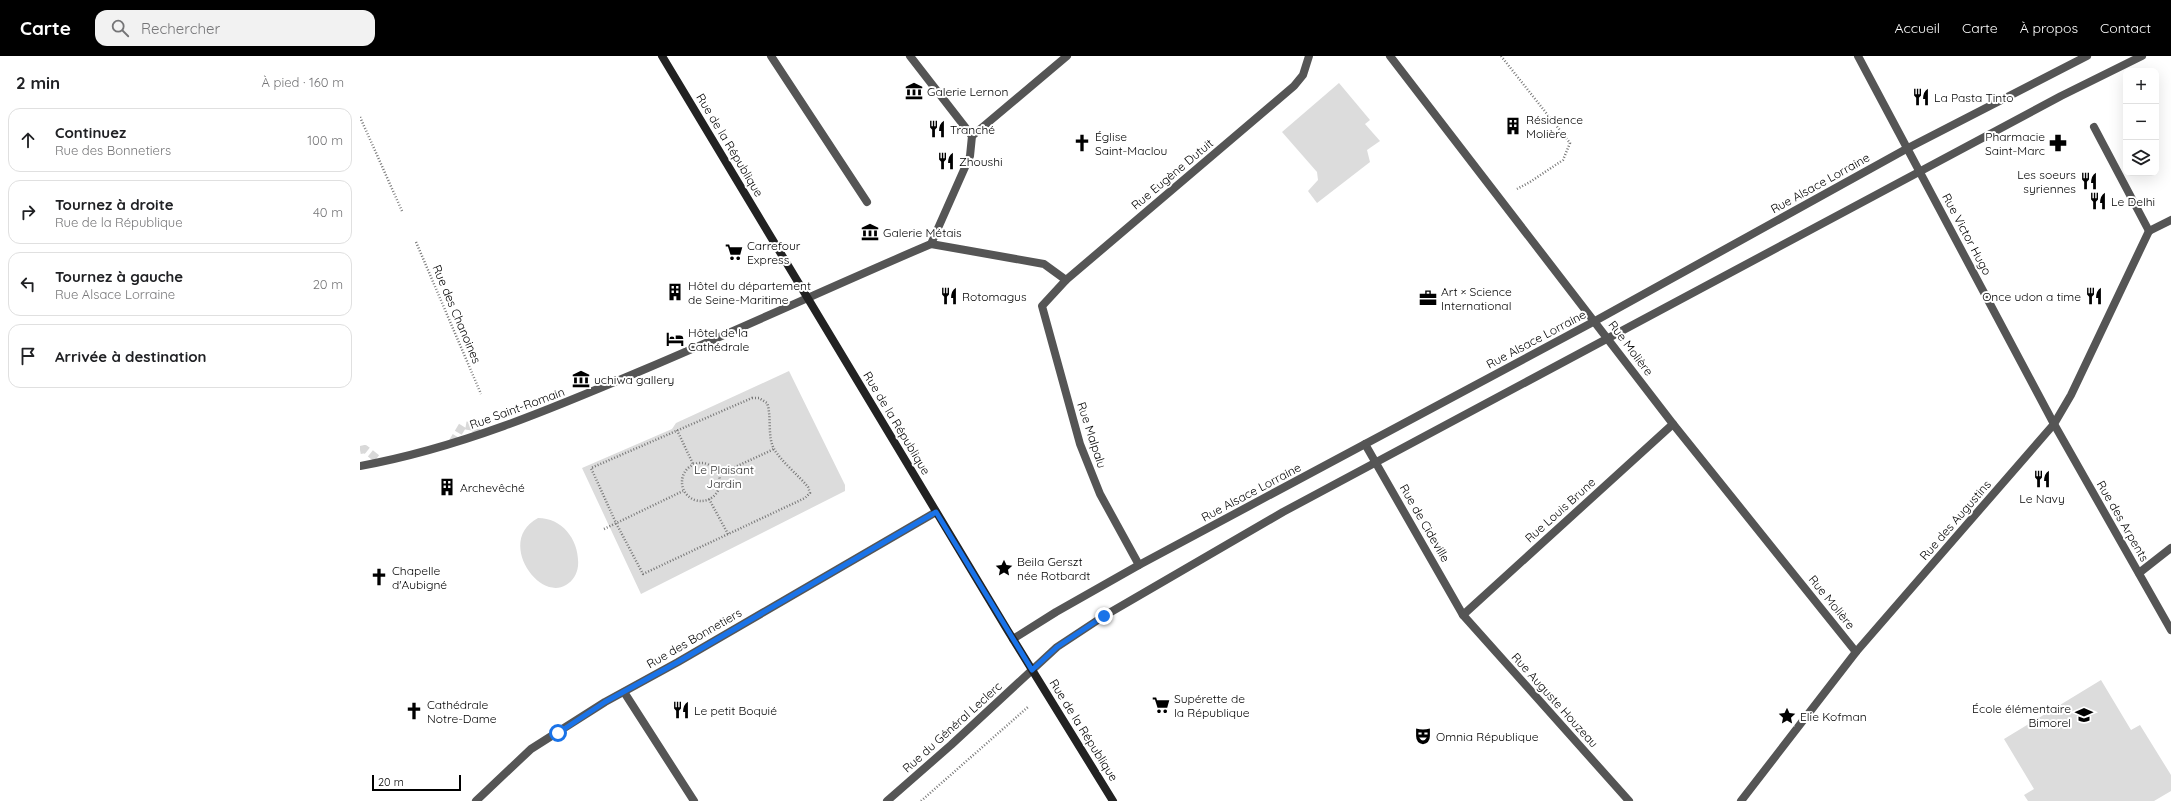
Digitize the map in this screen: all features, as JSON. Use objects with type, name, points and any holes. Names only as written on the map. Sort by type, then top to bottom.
[{"type":"street","name":"Rue de la République","points":[[662,56],[1013,640],[1114,801]]},
{"type":"street","points":[[771,56],[867,202]]},
{"type":"street","points":[[910,56],[972,136],[970,156],[931,244],[1044,264],[1066,280]]},
{"type":"street","points":[[972,136],[1067,56]]},
{"type":"street","name":"Rue Eugène Dutuit","points":[[1042,306],[1066,280],[1294,86],[1303,75],[1309,56]]},
{"type":"street","name":"Rue Molière","points":[[1390,56],[1673,424],[1856,652]]},
{"type":"street","name":"Rue Victor Hugo","points":[[1858,56],[2054,424]]},
{"type":"street","name":"Rue Alsace Lorraine","points":[[1013,640],[1056,612],[1139,565],[1595,321],[2072,59],[2087,56]]},
{"type":"street","points":[[1032,670],[1067,640],[1104,616],[1247,532],[2061,96],[2142,56]]},
{"type":"street","points":[[2094,126],[2149,231],[2171,220]]},
{"type":"street","name":"Rue des Augustins","points":[[1741,801],[1856,652],[2054,424],[2071,395],[2149,231]]},
{"type":"street","name":"Rue Saint-Romain","points":[[360,466],[466,440],[566,403],[931,244]]},
{"type":"street","name":"Rue Malpalu","points":[[1042,306],[1080,444],[1100,494],[1139,565]]},
{"type":"street","name":"Rue Louis Brune","points":[[1463,615],[1673,424]]},
{"type":"street","name":"Rue des Arpents","points":[[2054,424],[2171,630]]},
{"type":"street","name":"Rue de Cideville","points":[[1365,444],[1463,615]]},
{"type":"street","name":"Rue des Bonnetiers","points":[[476,801],[531,749],[605,702],[936,512]]},
{"type":"street","points":[[2139,573],[2171,548]]},
{"type":"street","name":"Rue Auguste Houzeau","points":[[1463,615],[1629,801]]},
{"type":"street","name":"Rue du Général Leclerc","points":[[887,801],[967,731],[1032,670]]},
{"type":"street","points":[[624,692],[694,801]]},
{"type":"path","points":[[1499,198],[1530,182],[1563,160],[1570,143],[1501,56]]},
{"type":"path","points":[[360,117],[402,212]]},
{"type":"path","name":"Rue des Chanoines","points":[[416,242],[481,394]]},
{"type":"path","points":[[752,398],[759,398],[767,403],[770,413],[770,428],[774,449],[808,486],[810,493],[805,498],[643,574],[616,523],[591,468],[677,430],[752,398]]},
{"type":"path","points":[[677,430],[692,464]]},
{"type":"path","points":[[718,475],[774,449]]},
{"type":"path","points":[[700,462],[714,468],[721,481],[720,488],[716,496],[702,502],[688,497],[683,491],[681,484],[686,469],[692,464],[700,462]]},
{"type":"path","points":[[604,529],[683,491]]},
{"type":"path","points":[[709,499],[728,534]]},
{"type":"path","points":[[921,801],[1028,707]]},
{"type":"green space","points":[[1339,83],[1370,120],[1365,124],[1380,141],[1367,150],[1370,162],[1317,203],[1308,191],[1318,180],[1317,172],[1282,132]]},
{"type":"green space","name":"Le Plaisant Jardin","points":[[789,371],[845,485],[845,491],[641,594],[582,468],[672,429],[676,423]]},
{"type":"green space","points":[[538,518],[555,522],[568,533],[573,540],[578,557],[578,566],[574,577],[566,585],[555,588],[544,585],[534,577],[526,566],[521,553],[521,540],[526,528]]},
{"type":"green space","points":[[2101,680],[2131,730],[2140,725],[2171,775],[2171,791],[2154,801],[2028,801],[2024,795],[2034,789],[2004,739]]},
{"type":"tunnel","points":[[452,443],[463,425],[475,427],[478,435]]},
{"type":"tunnel","points":[[360,450],[365,449],[380,461]]},
{"type":"place","name":"Galerie Lernon","points":[[914,91]]},
{"type":"place","name":"La Pasta Tinto","points":[[1921,97]]},
{"type":"place","name":"Résidence Molière","points":[[1513,126]]},
{"type":"place","name":"Tranché","points":[[937,129]]},
{"type":"place","name":"Église Saint-Maclou","points":[[1082,143]]},
{"type":"place","name":"Pharmacie Saint-Marc","points":[[2058,143]]},
{"type":"place","name":"Zhoushi","points":[[946,161]]},
{"type":"place","name":"Les soeurs syriennes","points":[[2089,181]]},
{"type":"place","name":"Le Delhi","points":[[2098,201]]},
{"type":"place","name":"Galerie Métais","points":[[870,232]]},
{"type":"place","name":"Carrefour Express","points":[[734,252]]},
{"type":"place","name":"Hôtel du département de Seine-Maritime","points":[[675,292]]},
{"type":"place","name":"Rotomagus","points":[[949,296]]},
{"type":"place","name":"Once udon a time","points":[[2094,296]]},
{"type":"place","name":"Art × Science International","points":[[1428,298]]},
{"type":"place","name":"Hôtel de la Cathédrale","points":[[675,339]]},
{"type":"place","name":"uchiwa gallery","points":[[581,379]]},
{"type":"place","name":"Le Navy","points":[[2042,479]]},
{"type":"place","name":"Archevêché","points":[[447,487]]},
{"type":"place","name":"Beila Gerszt née Rotbardt","points":[[1004,568]]},
{"type":"place","name":"Chapelle d'Aubigné","points":[[379,577]]},
{"type":"place","name":"Supérette de la République","points":[[1161,705]]},
{"type":"place","name":"Le petit Boquié","points":[[681,710]]},
{"type":"place","name":"Cathédrale Notre-Dame","points":[[414,711]]},
{"type":"place","name":"École élémentaire Bimorel","points":[[2084,715]]},
{"type":"place","name":"Elie Kofman","points":[[1787,716]]},
{"type":"place","name":"Omnia République","points":[[1423,736]]},
{"type":"route","points":[[558,733],[605,702],[678,662],[936,512],[1032,670],[1057,647],[1104,616]]}]
